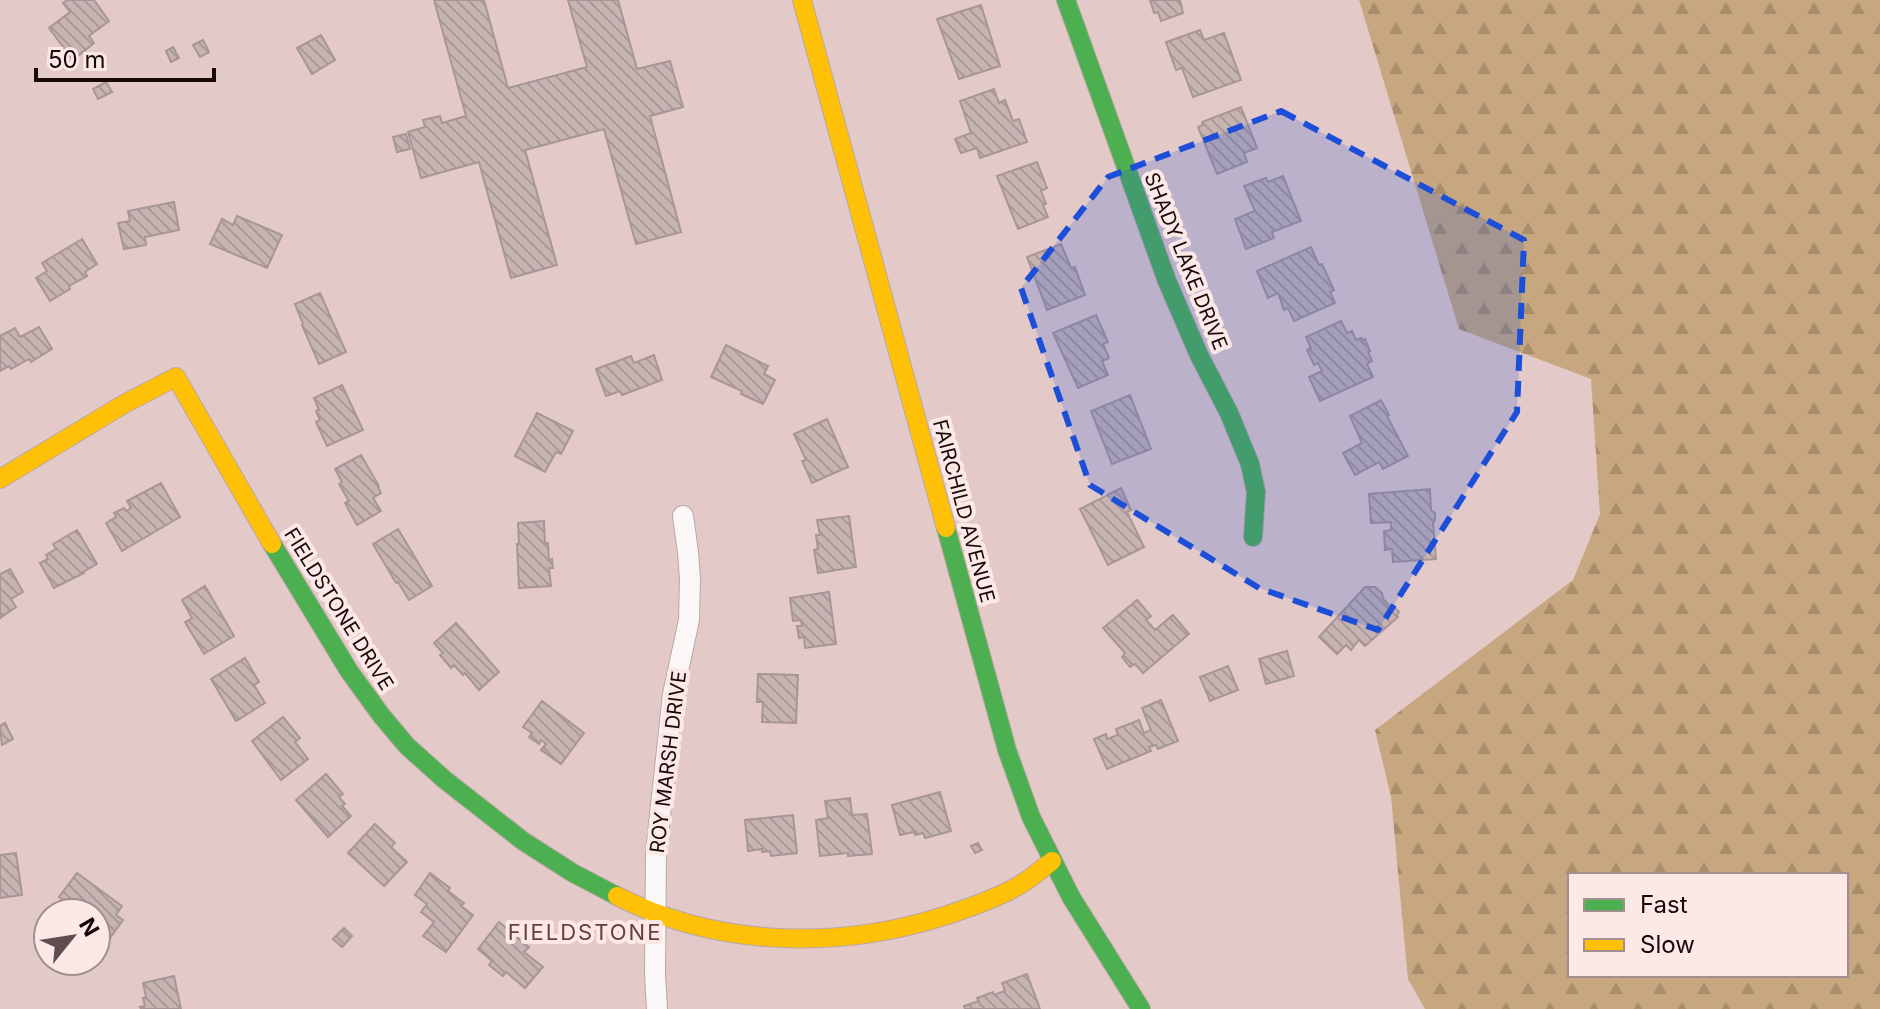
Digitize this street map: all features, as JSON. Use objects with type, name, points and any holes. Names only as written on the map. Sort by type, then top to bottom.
[{"type":"street","name":"FAIRCHILD AVENUE","points":[[802,0],[1007,750],[1052,861],[1141,1009]]},
{"type":"street","name":"SHADY LAKE DRIVE","points":[[1066,0],[1167,281],[1250,464],[1256,492],[1253,537]]},
{"type":"street","name":"FIELDSTONE DRIVE","points":[[0,479],[124,404],[176,377],[308,606],[359,687],[399,738],[501,826],[557,864],[612,895],[698,927],[765,939],[841,939],[885,932],[971,906],[1018,886],[1052,861]]},
{"type":"street","name":"ROY MARSH DRIVE","points":[[657,1009],[656,852],[673,694],[689,620],[689,566],[683,516]]},
{"type":"highlighted area","points":[[1281,111],[1524,240],[1517,412],[1378,630],[1259,588],[1090,485],[1021,288],[1108,177]]},
{"type":"green space","points":[[1359,0],[1880,0],[1880,1009],[1425,1009],[1408,979],[1391,797],[1375,730],[1573,580],[1600,514],[1591,379],[1459,329]]},
{"type":"building","points":[[67,0],[94,0],[109,21],[89,36],[94,43],[73,60],[49,28],[70,12],[63,3]]},
{"type":"building","points":[[434,0],[484,0],[508,88],[587,67],[568,0],[618,0],[637,69],[670,61],[683,107],[650,116],[681,232],[636,244],[604,129],[525,150],[557,265],[511,278],[479,162],[421,178],[408,132],[425,127],[423,120],[440,116],[442,123],[466,116]]},
{"type":"building","points":[[1150,0],[1180,0],[1183,13],[1161,21],[1158,12],[1154,13]]},
{"type":"building","points":[[981,5],[1000,66],[959,79],[937,19]]},
{"type":"building","points":[[1200,30],[1204,40],[1224,33],[1241,80],[1193,97],[1182,68],[1176,70],[1166,42]]},
{"type":"building","points":[[321,35],[335,60],[312,74],[297,48]]},
{"type":"building","points":[[203,40],[209,52],[200,57],[193,45]]},
{"type":"building","points":[[173,47],[179,58],[171,62],[166,51]]},
{"type":"building","points":[[106,82],[112,92],[98,99],[93,89]]},
{"type":"building","points":[[994,89],[999,103],[1005,100],[1013,121],[1019,119],[1027,142],[980,158],[977,148],[961,153],[955,139],[971,133],[960,101]]},
{"type":"building","points":[[1241,107],[1257,148],[1244,153],[1247,162],[1217,174],[1198,127],[1203,125],[1202,122]]},
{"type":"building","points":[[406,134],[410,149],[397,152],[393,137]]},
{"type":"building","points":[[1037,162],[1047,188],[1041,191],[1048,217],[1018,229],[997,176]]},
{"type":"building","points":[[1283,176],[1301,221],[1272,232],[1274,238],[1246,249],[1235,219],[1255,211],[1244,186]]},
{"type":"building","points":[[174,202],[179,230],[145,237],[146,245],[124,249],[118,223],[130,221],[128,211]]},
{"type":"building","points":[[237,216],[282,235],[267,268],[210,244],[222,219],[233,225]]},
{"type":"building","points":[[82,239],[97,264],[85,272],[87,276],[50,301],[36,278],[47,271],[42,263]]},
{"type":"building","points":[[1061,244],[1071,268],[1075,267],[1085,295],[1047,310],[1027,257]]},
{"type":"building","points":[[1311,247],[1334,290],[1330,292],[1335,303],[1294,321],[1288,308],[1284,310],[1278,293],[1268,298],[1257,271]]},
{"type":"building","points":[[320,293],[346,352],[319,364],[295,304]]},
{"type":"building","points":[[1096,315],[1108,342],[1103,344],[1109,358],[1102,361],[1108,375],[1078,388],[1053,333]]},
{"type":"building","points":[[1341,321],[1347,333],[1352,331],[1356,340],[1365,339],[1372,361],[1367,364],[1373,377],[1320,401],[1309,377],[1322,371],[1318,363],[1314,365],[1307,350],[1311,348],[1306,337]]},
{"type":"building","points":[[39,327],[52,349],[31,362],[29,359],[0,371],[0,336],[15,328],[20,337]]},
{"type":"building","points":[[726,345],[768,366],[764,374],[775,380],[763,404],[711,377]]},
{"type":"building","points":[[654,355],[662,380],[622,395],[620,391],[606,396],[596,369],[631,356],[634,363]]},
{"type":"building","points":[[342,385],[363,430],[327,446],[316,422],[320,420],[314,398]]},
{"type":"building","points":[[1130,395],[1151,449],[1112,464],[1091,411]]},
{"type":"building","points":[[1381,400],[1408,456],[1383,469],[1379,462],[1355,475],[1343,453],[1362,443],[1350,416]]},
{"type":"building","points":[[537,413],[573,431],[561,454],[556,452],[545,472],[515,456]]},
{"type":"building","points":[[827,419],[848,467],[812,483],[794,434]]},
{"type":"building","points":[[361,455],[379,486],[381,493],[373,498],[381,511],[357,525],[345,503],[349,501],[335,469]]},
{"type":"building","points":[[161,483],[180,517],[122,551],[106,523],[116,517],[114,513],[131,508],[127,501]]},
{"type":"building","points":[[1121,488],[1131,510],[1127,512],[1144,547],[1108,565],[1080,509]]},
{"type":"building","points":[[1430,489],[1431,510],[1435,513],[1436,559],[1393,562],[1392,549],[1385,550],[1384,531],[1391,530],[1391,522],[1371,523],[1369,494]]},
{"type":"building","points":[[849,516],[856,567],[818,573],[814,550],[818,549],[816,535],[820,535],[817,520]]},
{"type":"building","points":[[544,521],[545,543],[548,543],[553,568],[549,568],[551,586],[519,588],[518,523]]},
{"type":"building","points":[[398,529],[432,586],[409,600],[373,544]]},
{"type":"building","points":[[77,530],[97,564],[54,588],[40,563],[56,549],[53,544]]},
{"type":"building","points":[[10,569],[23,592],[11,599],[16,607],[0,618],[0,574]]},
{"type":"building","points":[[205,586],[234,636],[204,654],[185,622],[192,618],[182,600]]},
{"type":"building","points":[[1365,587],[1375,587],[1382,593],[1383,599],[1399,612],[1398,617],[1365,646],[1359,640],[1351,650],[1346,645],[1337,654],[1319,637]]},
{"type":"building","points":[[829,592],[836,644],[805,648],[804,637],[799,638],[797,626],[802,626],[801,620],[793,621],[790,598]]},
{"type":"building","points":[[1137,600],[1151,616],[1146,620],[1155,630],[1173,615],[1189,634],[1143,673],[1135,664],[1130,667],[1122,657],[1125,653],[1103,628]]},
{"type":"building","points":[[456,623],[499,672],[479,690],[465,673],[463,675],[454,665],[451,668],[434,643]]},
{"type":"building","points":[[1287,651],[1294,676],[1266,684],[1259,659]]},
{"type":"building","points":[[245,658],[259,682],[254,685],[265,703],[236,721],[211,679]]},
{"type":"building","points":[[1228,666],[1238,690],[1210,701],[1200,677]]},
{"type":"building","points":[[758,674],[798,675],[796,723],[762,722],[763,702],[757,702]]},
{"type":"building","points":[[1161,700],[1178,741],[1158,749],[1156,745],[1149,747],[1151,751],[1107,769],[1094,739],[1106,734],[1107,739],[1118,735],[1116,729],[1139,720],[1144,733],[1151,730],[1142,708]]},
{"type":"building","points":[[542,701],[584,733],[561,764],[541,750],[546,744],[541,740],[539,744],[529,737],[532,733],[523,727]]},
{"type":"building","points":[[283,717],[300,738],[295,742],[308,759],[281,780],[252,741]]},
{"type":"building","points":[[5,723],[13,739],[2,745],[0,726]]},
{"type":"building","points":[[326,774],[343,794],[339,797],[345,804],[342,806],[351,816],[328,837],[296,800]]},
{"type":"building","points":[[940,792],[951,831],[925,838],[923,833],[900,835],[892,805]]},
{"type":"building","points":[[850,798],[852,815],[867,814],[872,854],[820,856],[816,820],[828,818],[825,801]]},
{"type":"building","points":[[793,815],[797,853],[771,856],[770,851],[762,852],[762,849],[748,851],[745,820]]},
{"type":"building","points":[[375,824],[395,843],[391,847],[407,862],[384,886],[348,853]]},
{"type":"building","points":[[978,843],[982,850],[975,853],[971,846]]},
{"type":"building","points":[[16,853],[22,895],[0,898],[0,855]]},
{"type":"building","points":[[77,873],[110,897],[59,897]]},
{"type":"building","points":[[430,873],[450,888],[448,891],[464,903],[461,906],[473,915],[446,952],[423,936],[434,922],[421,912],[427,904],[415,895]]},
{"type":"building","points":[[112,899],[122,906],[116,915],[123,920],[112,935]]},
{"type":"building","points":[[499,922],[529,947],[524,952],[543,967],[525,988],[506,972],[503,976],[489,965],[492,961],[478,949]]},
{"type":"building","points":[[344,928],[352,936],[342,947],[333,939]]},
{"type":"building","points":[[1027,974],[1040,1009],[965,1009],[964,1006],[979,1001],[977,998],[1005,991],[1002,983]]},
{"type":"building","points":[[174,976],[181,1009],[141,1009],[145,1006],[143,998],[146,997],[143,983]]},
{"type":"traffic: fast","points":[[1066,0],[1167,281],[1250,464],[1256,492],[1253,537]]},
{"type":"traffic: fast","points":[[946,528],[1007,750],[1031,817],[1071,897],[1141,1009]]},
{"type":"traffic: fast","points":[[272,544],[349,671],[407,746],[523,841],[617,896]]},
{"type":"traffic: slow","points":[[802,0],[946,528]]},
{"type":"traffic: slow","points":[[0,479],[124,404],[176,377],[272,544]]},
{"type":"traffic: slow","points":[[617,896],[655,913],[736,934],[820,938],[904,927],[953,913],[1009,891],[1052,861]]},
{"type":"district","name":"FIELDSTONE","points":[[585,932]]}]
